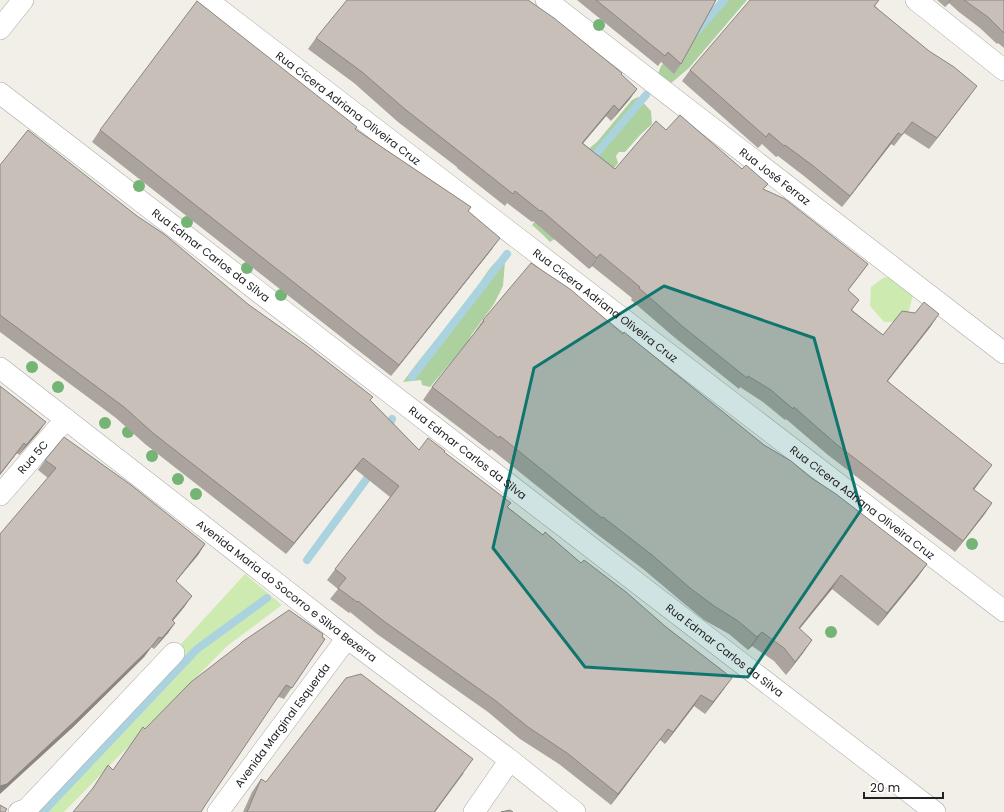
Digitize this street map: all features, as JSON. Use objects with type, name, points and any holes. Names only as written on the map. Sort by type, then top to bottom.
[{"type":"street","points":[[0,29],[24,0]]},
{"type":"street","name":"Rua Cícera Adriana Oliveira Cruz","points":[[207,0],[1004,611]]},
{"type":"street","name":"Rua José Ferraz","points":[[546,0],[1004,353]]},
{"type":"street","points":[[916,0],[1004,70]]},
{"type":"street","name":"Rua Edmar Carlos da Silva","points":[[0,93],[935,812]]},
{"type":"street","name":"Avenida Maria do Socorro e Silva Bezerra","points":[[0,368],[347,638],[510,760],[575,812]]},
{"type":"street","name":"Rua 5C","points":[[0,495],[66,419]]},
{"type":"street","name":"Avenida Marginal Esquerda","points":[[218,812],[347,638]]},
{"type":"street","points":[[19,812],[27,809],[174,652]]},
{"type":"street","points":[[474,812],[510,760]]},
{"type":"street","points":[[0,806],[13,812]]},
{"type":"highlighted area","points":[[664,286],[814,338],[861,510],[748,677],[585,667],[493,548],[534,368]]},
{"type":"green space","points":[[722,0],[747,0],[689,68],[670,84],[658,74],[661,66],[719,6]]},
{"type":"green space","points":[[638,97],[651,111],[652,124],[625,152],[619,152],[616,156],[618,163],[558,237],[550,242],[532,225],[585,161],[586,151],[597,142],[632,100]]},
{"type":"green space","points":[[499,259],[505,262],[503,286],[494,304],[467,343],[430,387],[422,385],[421,380],[403,382],[465,304],[488,271]]},
{"type":"green space","points":[[897,275],[914,291],[906,322],[884,322],[870,306],[871,287],[883,278]]},
{"type":"green space","points":[[245,574],[282,605],[226,647],[64,812],[27,812]]},
{"type":"building","points":[[347,0],[528,0],[554,18],[622,73],[621,74],[637,89],[619,110],[614,105],[582,143],[615,169],[656,121],[666,130],[680,115],[742,169],[746,165],[768,184],[763,189],[785,199],[868,264],[848,290],[859,300],[851,310],[883,335],[902,311],[915,313],[924,302],[939,314],[887,381],[992,465],[973,489],[992,503],[963,541],[836,444],[794,407],[793,409],[771,390],[748,376],[747,378],[682,326],[639,288],[640,287],[600,254],[597,258],[541,210],[540,211],[515,191],[513,194],[406,110],[362,72],[316,38]]},
{"type":"building","points":[[596,0],[716,0],[681,64],[668,52],[665,56]]},
{"type":"building","points":[[750,0],[879,0],[874,6],[929,51],[954,67],[977,86],[937,138],[912,122],[902,135],[898,133],[850,196],[769,133],[766,137],[690,70]]},
{"type":"building","points":[[964,0],[1004,0],[1004,33],[988,17]]},
{"type":"building","points":[[197,1],[357,127],[355,129],[471,207],[468,211],[500,238],[399,365],[100,130]]},
{"type":"building","points":[[28,130],[137,216],[164,234],[249,305],[307,346],[373,397],[370,400],[419,450],[428,438],[511,503],[507,507],[543,535],[545,532],[581,563],[584,560],[626,592],[666,627],[732,678],[713,702],[701,695],[673,732],[668,729],[618,794],[567,753],[528,727],[496,701],[338,588],[346,578],[335,569],[399,486],[363,458],[294,543],[153,433],[124,407],[0,315],[0,165]]},
{"type":"building","points":[[531,263],[570,289],[623,334],[624,332],[764,445],[791,461],[810,477],[836,494],[927,564],[887,613],[841,575],[799,628],[812,640],[795,662],[784,648],[762,632],[757,637],[738,621],[714,606],[690,588],[652,555],[603,517],[602,518],[500,436],[499,438],[432,387],[484,321],[483,320]]},
{"type":"building","points":[[0,386],[46,422],[26,445],[24,443],[0,474]]},
{"type":"building","points":[[64,437],[131,485],[205,544],[176,581],[192,596],[172,620],[175,623],[162,638],[159,637],[151,647],[78,718],[7,784],[0,786],[0,534],[56,468],[45,460]]},
{"type":"building","points":[[289,610],[323,634],[322,637],[325,639],[292,688],[286,685],[201,812],[73,812],[93,788],[108,765],[113,770],[143,727],[145,729],[191,682],[242,642]]},
{"type":"building","points":[[361,674],[473,759],[434,812],[247,812],[261,779],[266,782],[346,678]]},
{"type":"building","points":[[0,805],[7,809],[5,812],[0,812]]},
{"type":"building","points":[[510,810],[513,812],[501,812]]},
{"type":"waterway","points":[[696,32],[724,0]]},
{"type":"waterway","points":[[589,162],[646,95]]},
{"type":"waterway","points":[[412,377],[507,254]]},
{"type":"waterway","points":[[387,431],[392,419]]},
{"type":"waterway","points":[[307,560],[368,477],[371,470]]},
{"type":"waterway","points":[[43,812],[197,649],[267,598]]}]
